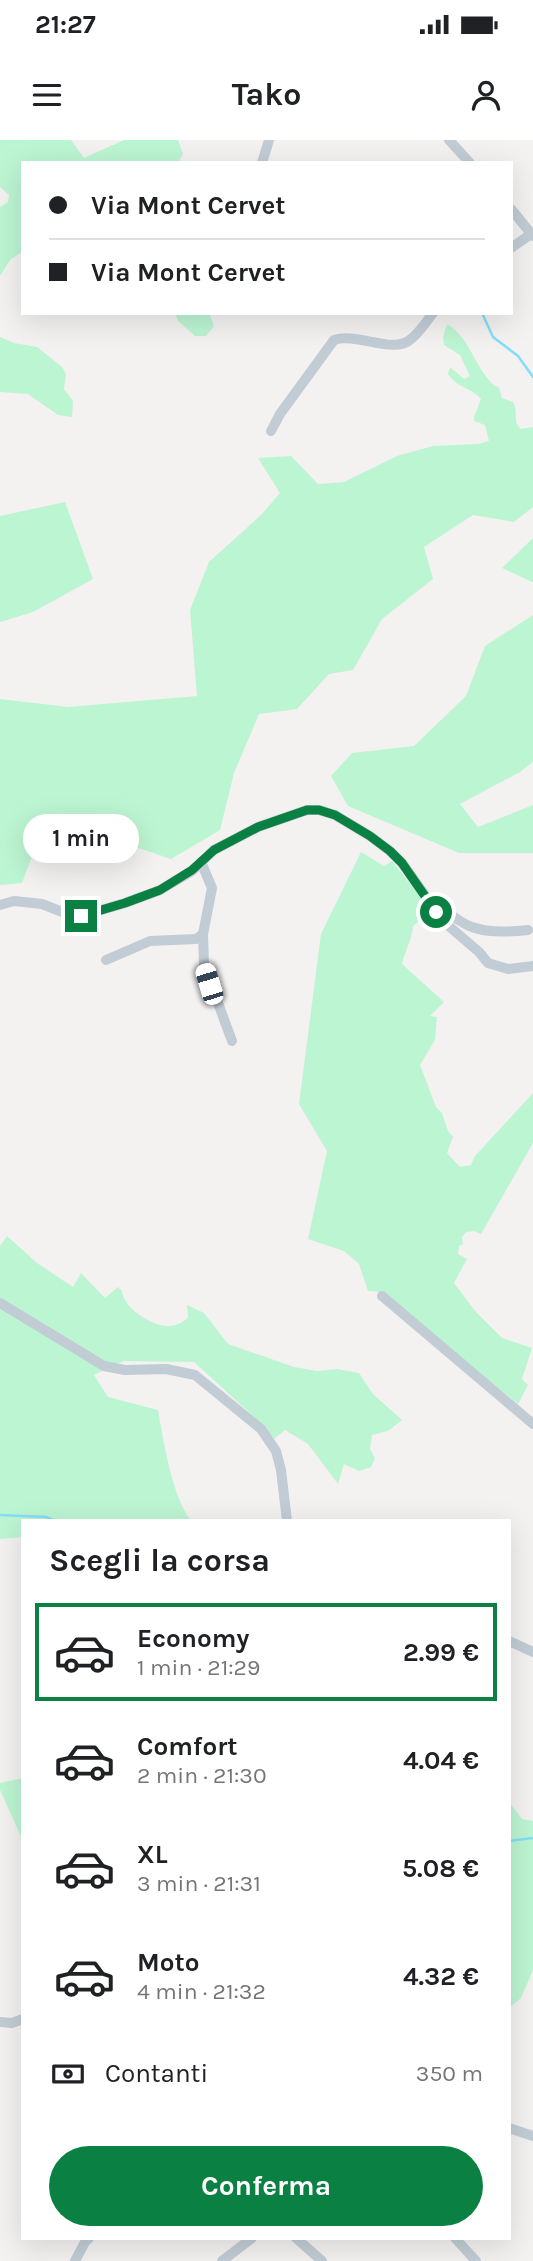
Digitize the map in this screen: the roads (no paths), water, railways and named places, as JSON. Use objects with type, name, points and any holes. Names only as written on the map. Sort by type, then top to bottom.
[{"type":"street","points":[[263,161],[270,140]]},
{"type":"street","points":[[449,140],[468,161]]},
{"type":"street","points":[[513,211],[532,235],[513,247]]},
{"type":"street","points":[[271,431],[280,414],[334,340],[352,338],[403,344],[411,340],[431,315]]},
{"type":"street","points":[[0,905],[14,901],[42,904],[81,916],[125,903],[160,890],[192,870],[214,850],[258,827],[307,810],[319,810],[335,815],[390,851],[402,863],[444,922],[488,963],[508,969],[533,966]]},
{"type":"street","points":[[201,862],[212,888],[203,934],[204,965],[232,1041]]},
{"type":"street","points":[[436,912],[444,911],[472,927],[510,932],[528,930]]},
{"type":"street","points":[[106,960],[150,941],[196,939],[203,934]]},
{"type":"street","points":[[382,1296],[533,1424]]},
{"type":"street","points":[[0,1303],[104,1366],[125,1370],[166,1369],[195,1375],[261,1429],[276,1451],[288,1519]]},
{"type":"street","points":[[511,1642],[533,1652]]},
{"type":"street","points":[[0,2022],[12,2023],[21,2020]]},
{"type":"street","points":[[511,2129],[533,2136]]},
{"type":"street","points":[[75,2261],[87,2240]]},
{"type":"street","points":[[222,2261],[248,2240]]},
{"type":"street","points":[[298,2240],[322,2261]]},
{"type":"street","points":[[457,2240],[476,2261]]},
{"type":"waterway","points":[[483,315],[493,337],[518,356],[533,377]]},
{"type":"waterway","points":[[0,1515],[51,1519]]},
{"type":"waterway","points":[[511,1841],[533,1838]]}]
